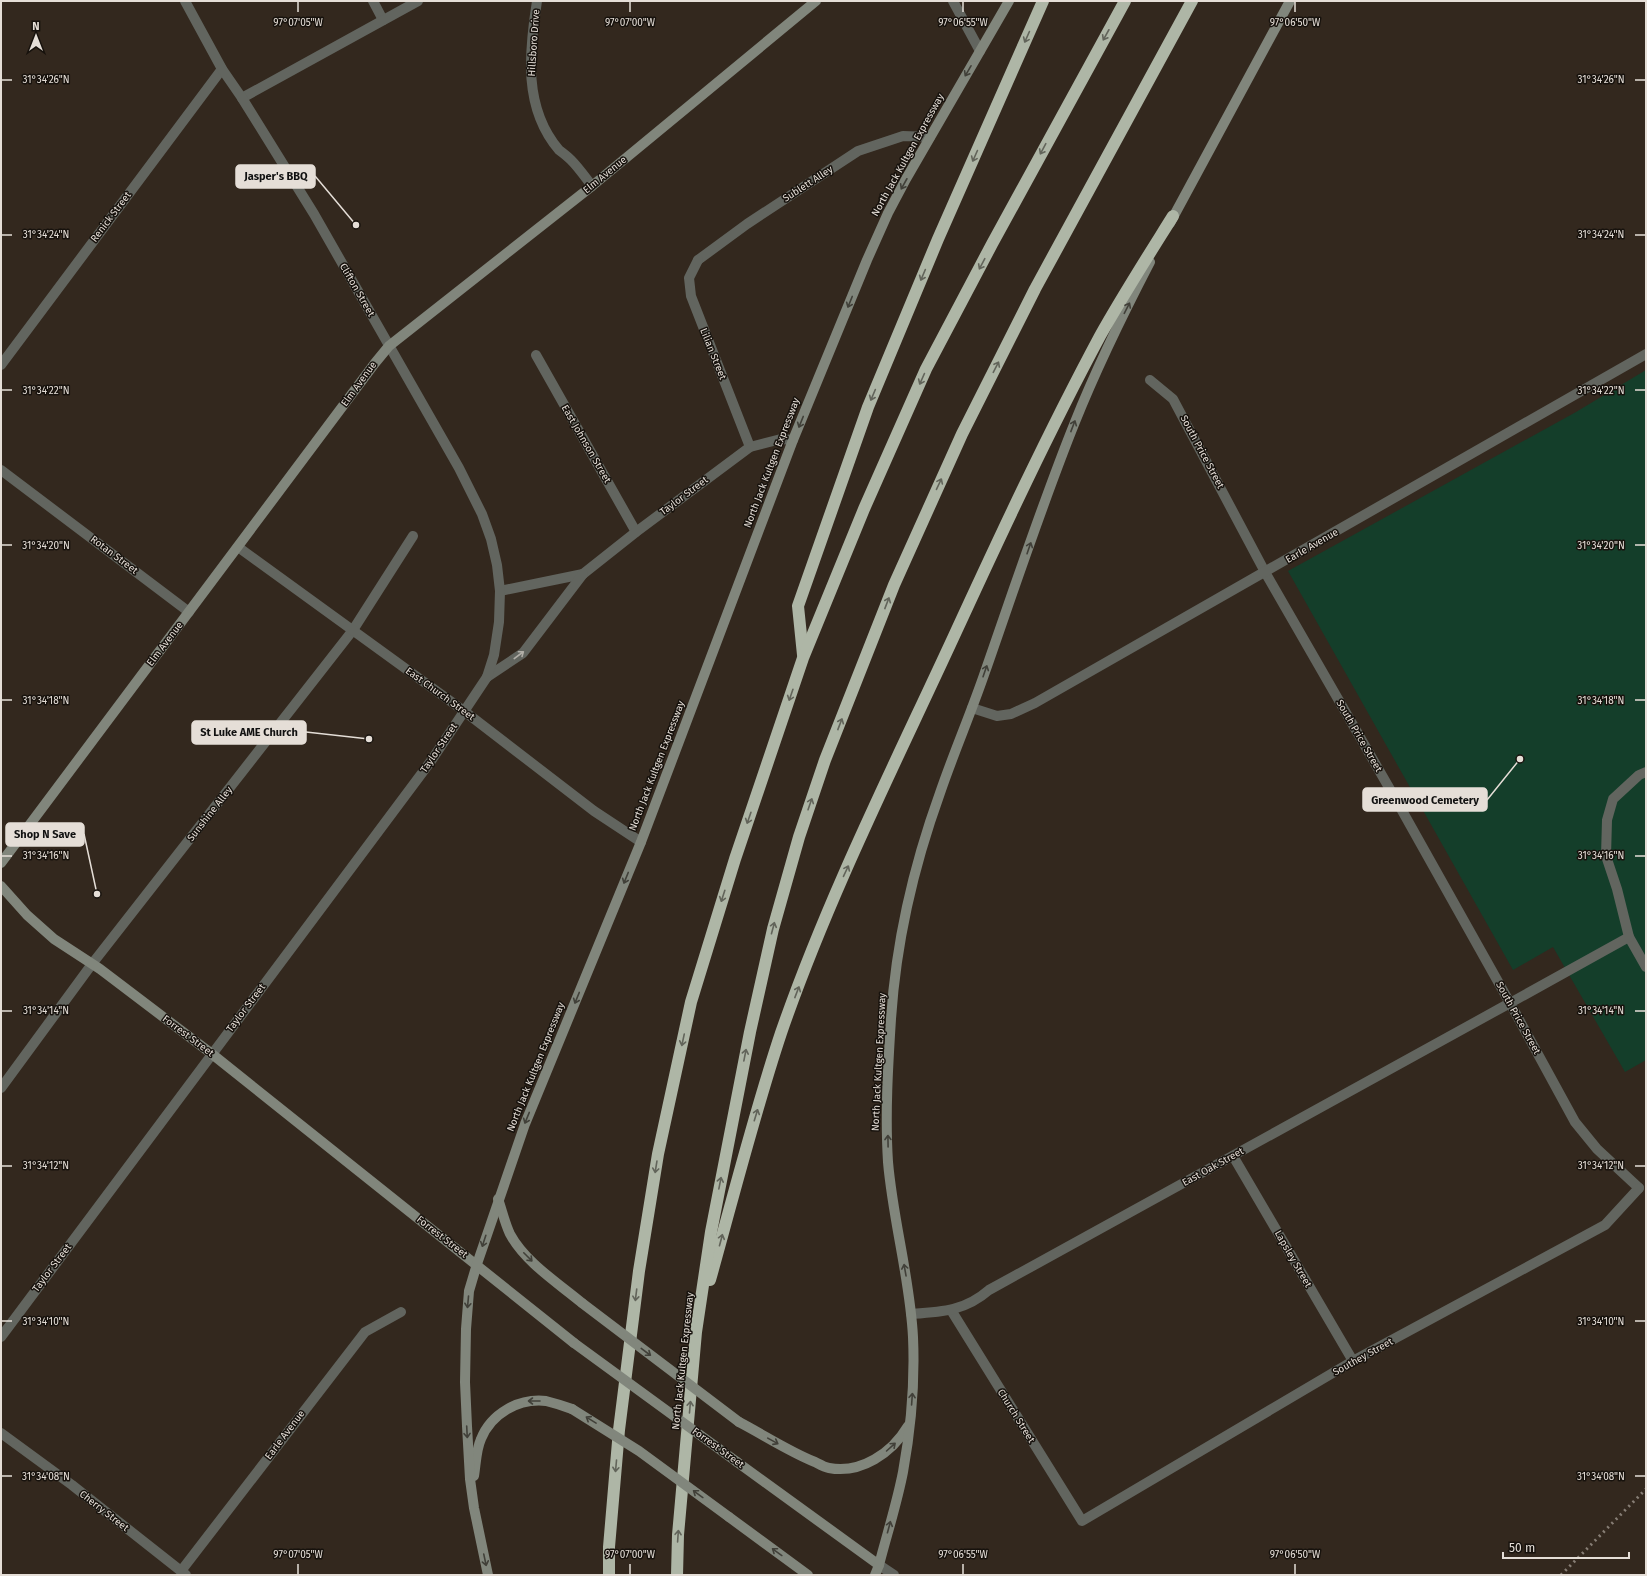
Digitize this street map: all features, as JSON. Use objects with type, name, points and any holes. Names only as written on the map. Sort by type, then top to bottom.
[{"type":"highway","points":[[803,658],[798,606],[868,407],[938,239],[1043,1]]},
{"type":"highway","points":[[609,1575],[619,1430],[639,1271],[658,1154],[691,1002],[735,859],[803,658],[864,509],[926,369],[992,244],[1125,1]]},
{"type":"highway","name":"North Jack Kultgen Expressway","points":[[677,1575],[678,1535],[696,1332],[711,1232],[750,1032],[771,937],[799,837],[825,760],[894,586],[962,434],[1035,289],[1192,1]]},
{"type":"highway","points":[[696,1332],[746,1146],[779,1040],[830,905],[968,604],[1070,394],[1108,322],[1173,216]]},
{"type":"highway","points":[[601,1575],[613,1504]]},
{"type":"main road","name":"Elm Avenue","points":[[1,863],[389,346],[592,186],[816,1]]},
{"type":"main road","name":"North Jack Kultgen Expressway","points":[[488,1575],[470,1479],[465,1389],[466,1329],[469,1291],[476,1264],[525,1124],[641,842],[793,440],[888,213],[1009,1]]},
{"type":"main road","name":"North Jack Kultgen Expressway","points":[[875,1575],[879,1565],[902,1475],[911,1421],[913,1338],[911,1314],[894,1211],[888,1160],[887,1100],[891,1017],[899,950],[916,869],[939,794],[972,708],[1075,421],[1106,350],[1173,216],[1290,1]]},
{"type":"main road","name":"Forrest Street","points":[[1,886],[27,915],[54,938],[92,964],[212,1054],[574,1343],[879,1565]]},
{"type":"main road","points":[[498,1199],[510,1234],[535,1264],[582,1303],[739,1422],[804,1458],[829,1468],[848,1468],[862,1465],[880,1458],[901,1438],[911,1421]]},
{"type":"main road","points":[[472,1491],[480,1440],[491,1422],[509,1407],[526,1401],[546,1401],[572,1409],[639,1450],[808,1575]]},
{"type":"street","name":"Clifton Street","points":[[185,1],[222,69],[242,98],[314,214],[459,468],[482,514],[491,539],[497,565],[500,591]]},
{"type":"street","points":[[373,1],[383,20]]},
{"type":"street","name":"Hillsboro Drive","points":[[537,1],[533,26],[530,70],[532,94],[538,114],[546,131],[560,150],[572,161],[592,186]]},
{"type":"street","points":[[953,1],[980,51]]},
{"type":"street","points":[[242,98],[413,2]]},
{"type":"street","name":"Renick Street","points":[[1,365],[222,69]]},
{"type":"street","name":"Sublett Alley","points":[[698,260],[747,224],[858,151],[903,136],[930,137]]},
{"type":"street","name":"Lilian Street","points":[[698,260],[689,278],[691,296],[750,447]]},
{"type":"street","name":"Earle Avenue","points":[[972,708],[997,716],[1011,714],[1035,703],[1646,354]]},
{"type":"street","name":"East Johnson Street","points":[[536,355],[636,532]]},
{"type":"street","name":"South Price Street","points":[[1150,380],[1173,399],[1265,572],[1510,1003],[1575,1122],[1597,1149],[1642,1188]]},
{"type":"street","name":"Taylor Street","points":[[487,677],[523,653],[583,574],[636,532],[750,447],[781,439],[793,440]]},
{"type":"street","name":"Rotan Street","points":[[1,470],[189,612]]},
{"type":"street","name":"Sunshine Alley","points":[[1,1088],[92,964],[353,630],[413,536]]},
{"type":"street","name":"East Church Street","points":[[238,547],[464,711],[594,811],[641,842]]},
{"type":"street","name":"Taylor Street","points":[[1,1337],[431,761],[487,677],[494,655],[500,622],[500,591],[583,574]]},
{"type":"street","points":[[1646,772],[1639,775],[1613,799],[1607,820],[1606,856],[1617,889],[1629,937],[1646,968]]},
{"type":"street","name":"East Oak Street","points":[[911,1314],[951,1310],[980,1298],[996,1287],[1629,937]]},
{"type":"street","name":"Lapsley Street","points":[[1233,1156],[1353,1361]]},
{"type":"street","name":"Southey Street","points":[[1082,1522],[1353,1361],[1604,1225],[1642,1188]]},
{"type":"street","name":"Church Street","points":[[951,1310],[1082,1522]]},
{"type":"street","name":"Earle Avenue","points":[[184,1573],[365,1332],[401,1312]]},
{"type":"street","name":"Cherry Street","points":[[1,1433],[72,1485],[184,1573]]},
{"type":"street","name":"Forrest Street","points":[[879,1565],[894,1575]]},
{"type":"green space","points":[[1646,370],[1646,1060],[1625,1072],[1553,947],[1513,970],[1288,571],[1576,412]]},
{"type":"railway","points":[[1561,1575],[1646,1489]]},
{"type":"place","name":"Jasper's BBQ","points":[[356,225]]},
{"type":"place","name":"St Luke AME Church","points":[[369,739]]},
{"type":"place","name":"Greenwood Cemetery","points":[[1520,759]]},
{"type":"place","name":"Shop N Save","points":[[97,894]]}]
